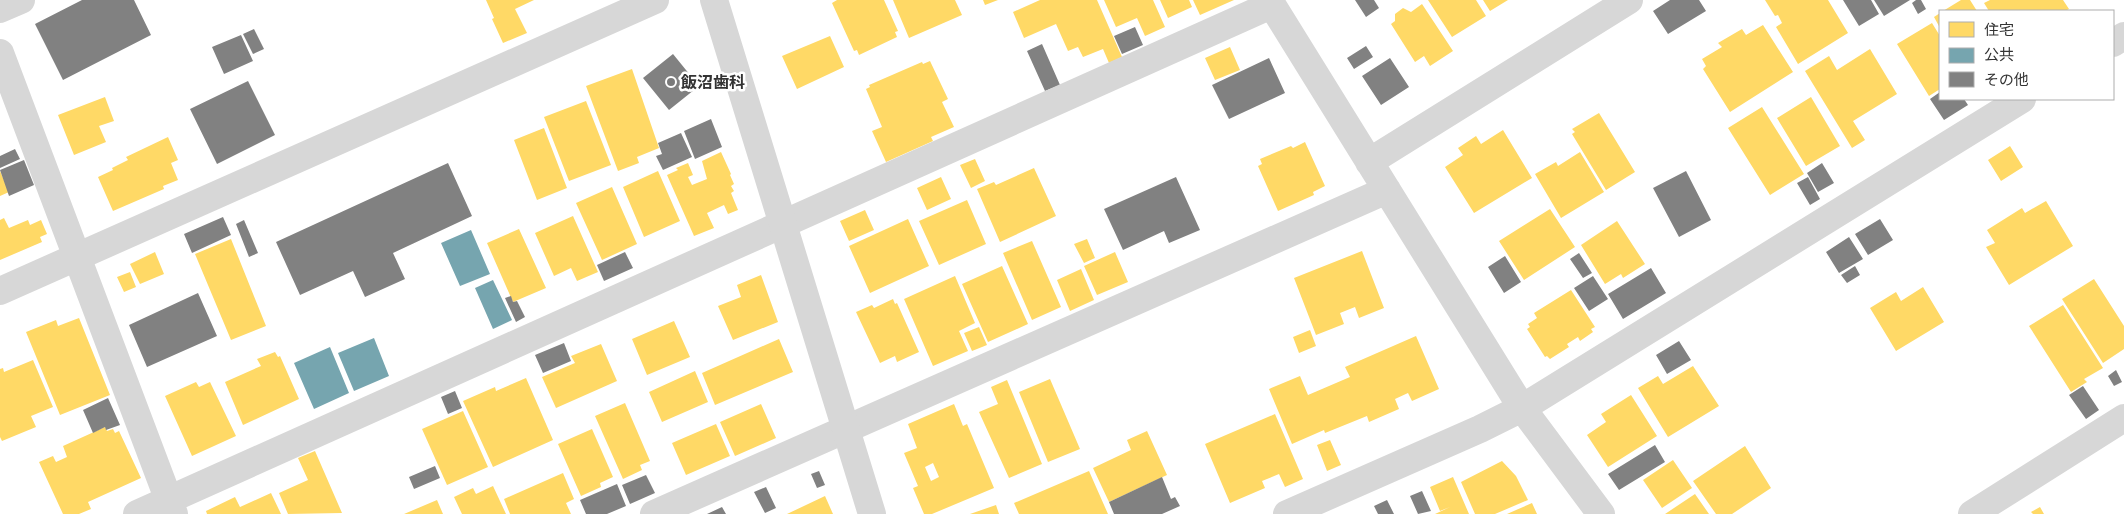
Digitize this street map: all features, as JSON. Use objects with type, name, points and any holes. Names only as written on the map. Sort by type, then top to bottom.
[{"type":"street","points":[[0,9],[21,0]]},
{"type":"street","points":[[0,291],[655,0]]},
{"type":"street","points":[[714,0],[872,514]]},
{"type":"street","points":[[1369,162],[1629,0]]},
{"type":"street","points":[[137,514],[171,507],[783,223],[1270,2],[1522,408],[1601,514]]},
{"type":"street","points":[[0,53],[171,507]]},
{"type":"street","points":[[1287,514],[1480,429],[1522,408],[2020,100]]},
{"type":"street","points":[[654,514],[1387,190]]},
{"type":"street","points":[[1972,514],[2124,418]]},
{"type":"building: 住宅","points":[[486,0],[534,0],[515,9],[527,33],[503,43]]},
{"type":"building: 住宅","points":[[837,0],[884,0],[898,31],[895,32],[897,37],[859,55],[857,50],[854,51],[832,3]]},
{"type":"building: 住宅","points":[[893,0],[955,0],[962,15],[909,38]]},
{"type":"building: 住宅","points":[[983,0],[998,0],[985,5]]},
{"type":"building: 住宅","points":[[1040,0],[1097,0],[1122,57],[1109,63],[1103,49],[1083,57],[1078,47],[1068,51],[1056,24],[1024,38],[1013,12]]},
{"type":"building: 住宅","points":[[1104,0],[1153,0],[1165,27],[1145,36],[1137,18],[1116,27]]},
{"type":"building: 住宅","points":[[1160,0],[1189,0],[1192,7],[1168,18]]},
{"type":"building: 住宅","points":[[1193,0],[1234,0],[1200,15]]},
{"type":"building: 住宅","points":[[1428,0],[1476,0],[1486,16],[1452,37]]},
{"type":"building: 住宅","points":[[1483,0],[1508,0],[1490,11]]},
{"type":"building: 住宅","points":[[1765,0],[1828,0],[1848,33],[1798,64],[1776,27],[1782,23],[1778,15],[1775,16]]},
{"type":"building: 住宅","points":[[1961,0],[1970,0],[1976,10],[1945,10]]},
{"type":"building: 住宅","points":[[1990,0],[2063,0],[2069,9],[1988,10],[1984,3]]},
{"type":"building: 住宅","points":[[1422,4],[1453,51],[1430,66],[1424,56],[1415,62],[1391,24],[1395,21],[1395,14],[1403,8],[1411,12]]},
{"type":"building: 住宅","points":[[1939,14],[1939,26],[1934,17]]},
{"type":"building: 住宅","points":[[1932,23],[1939,34],[1939,90],[1929,96],[1897,44]]},
{"type":"building: 住宅","points":[[1763,25],[1793,72],[1730,112],[1703,69],[1706,66],[1702,59],[1722,47],[1718,43],[1742,29],[1746,35]]},
{"type":"building: 住宅","points":[[830,36],[844,67],[797,89],[782,56]]},
{"type":"building: 住宅","points":[[1230,47],[1240,70],[1215,80],[1205,58]]},
{"type":"building: 住宅","points":[[1870,49],[1897,94],[1853,121],[1865,140],[1852,148],[1805,71],[1829,56],[1837,70]]},
{"type":"building: 住宅","points":[[930,61],[948,99],[942,102],[954,127],[931,137],[933,141],[886,162],[872,131],[882,127],[866,89],[870,87],[869,85],[922,62],[923,64]]},
{"type":"building: 住宅","points":[[632,69],[659,148],[637,157],[639,163],[618,171],[586,86]]},
{"type":"building: 住宅","points":[[105,97],[114,121],[99,126],[106,142],[74,155],[58,115]]},
{"type":"building: 住宅","points":[[1811,97],[1840,146],[1806,166],[1777,118]]},
{"type":"building: 住宅","points":[[586,101],[611,165],[569,181],[544,117]]},
{"type":"building: 住宅","points":[[1762,107],[1804,174],[1770,195],[1728,128]]},
{"type":"building: 住宅","points":[[1599,113],[1635,172],[1606,190],[1572,134],[1575,132],[1572,129]]},
{"type":"building: 住宅","points":[[544,128],[567,188],[537,200],[514,140]]},
{"type":"building: 住宅","points":[[1503,130],[1532,178],[1474,213],[1445,167],[1463,155],[1458,148],[1476,136],[1481,144]]},
{"type":"building: 住宅","points":[[168,137],[178,160],[171,163],[178,180],[163,186],[164,189],[113,211],[98,177],[128,160],[126,157]]},
{"type":"building: 住宅","points":[[1305,142],[1325,186],[1313,192],[1314,195],[1278,211],[1258,166],[1262,164],[1260,159]]},
{"type":"building: 住宅","points":[[2010,146],[2023,167],[2001,181],[1988,160]]},
{"type":"building: 住宅","points":[[721,152],[734,184],[731,186],[734,191],[731,193],[738,210],[728,214],[724,205],[707,213],[714,228],[694,236],[667,175],[678,170],[676,168],[688,163],[693,175],[688,177],[692,185],[707,179],[702,161]]},
{"type":"building: 住宅","points":[[1580,152],[1604,192],[1561,218],[1535,174],[1556,162],[1558,166]]},
{"type":"building: 住宅","points":[[975,159],[985,181],[971,188],[960,165]]},
{"type":"building: 住宅","points":[[1034,168],[1056,216],[1000,242],[977,189],[994,182],[996,185]]},
{"type":"building: 住宅","points":[[0,171],[9,192],[0,196]]},
{"type":"building: 住宅","points":[[658,171],[680,221],[644,237],[623,187]]},
{"type":"building: 住宅","points":[[941,177],[951,199],[927,210],[917,188]]},
{"type":"building: 住宅","points":[[612,187],[637,244],[602,260],[576,203]]},
{"type":"building: 住宅","points":[[967,200],[986,244],[939,265],[919,221]]},
{"type":"building: 住宅","points":[[2046,201],[2073,246],[2009,285],[1986,247],[1995,243],[1987,230],[2022,208],[2025,213]]},
{"type":"building: 住宅","points":[[1550,209],[1575,247],[1524,280],[1499,241]]},
{"type":"building: 住宅","points":[[865,210],[874,230],[849,241],[840,221]]},
{"type":"building: 住宅","points":[[573,216],[598,272],[577,281],[571,268],[554,276],[535,233]]},
{"type":"building: 住宅","points":[[4,218],[9,228],[28,220],[30,225],[41,220],[47,234],[40,237],[42,242],[0,260],[0,220]]},
{"type":"building: 住宅","points":[[908,219],[929,266],[870,293],[849,246]]},
{"type":"building: 住宅","points":[[1617,221],[1645,264],[1623,278],[1621,274],[1605,284],[1581,245]]},
{"type":"building: 住宅","points":[[519,229],[546,288],[513,302],[487,243]]},
{"type":"building: 住宅","points":[[231,239],[266,326],[231,340],[195,254]]},
{"type":"building: 住宅","points":[[1087,239],[1095,258],[1084,263],[1074,244]]},
{"type":"building: 住宅","points":[[1032,241],[1061,307],[1032,320],[1003,253]]},
{"type":"building: 住宅","points":[[1362,251],[1384,308],[1359,318],[1355,307],[1340,313],[1344,324],[1316,335],[1294,278]]},
{"type":"building: 住宅","points":[[155,252],[164,274],[140,284],[130,264]]},
{"type":"building: 住宅","points":[[1115,252],[1128,282],[1097,295],[1084,266]]},
{"type":"building: 住宅","points":[[1002,266],[1028,324],[988,342],[962,284]]},
{"type":"building: 住宅","points":[[1081,269],[1094,300],[1070,311],[1057,280]]},
{"type":"building: 住宅","points":[[130,272],[136,287],[124,292],[117,277]]},
{"type":"building: 住宅","points":[[761,275],[778,322],[733,340],[718,306],[741,297],[737,285]]},
{"type":"building: 住宅","points":[[955,276],[975,323],[959,331],[968,351],[933,366],[904,299]]},
{"type":"building: 住宅","points":[[2094,279],[2124,326],[2124,349],[2103,363],[2062,299]]},
{"type":"building: 住宅","points":[[1923,287],[1944,322],[1896,351],[1870,308],[1896,292],[1901,301]]},
{"type":"building: 住宅","points":[[1571,290],[1595,327],[1591,329],[1593,332],[1580,341],[1578,337],[1567,344],[1569,347],[1550,359],[1547,356],[1545,357],[1527,329],[1530,327],[1528,324],[1537,318],[1534,313]]},
{"type":"building: 住宅","points":[[893,299],[895,304],[897,303],[919,352],[897,362],[895,356],[880,363],[856,312],[872,305],[874,308]]},
{"type":"building: 住宅","points":[[2063,305],[2103,368],[2084,379],[2087,382],[2071,392],[2029,326]]},
{"type":"building: 住宅","points":[[79,318],[110,395],[60,415],[26,332],[56,320],[58,326]]},
{"type":"building: 住宅","points":[[674,321],[690,357],[647,375],[632,339]]},
{"type":"building: 住宅","points":[[979,327],[987,345],[972,351],[964,333]]},
{"type":"building: 住宅","points":[[1310,330],[1316,346],[1299,353],[1293,337]]},
{"type":"building: 住宅","points":[[1416,336],[1439,389],[1412,401],[1408,393],[1395,399],[1399,409],[1369,422],[1367,416],[1325,433],[1324,430],[1292,444],[1269,389],[1300,376],[1308,395],[1350,377],[1345,367]]},
{"type":"building: 住宅","points":[[779,339],[793,372],[715,405],[702,373]]},
{"type":"building: 住宅","points":[[601,344],[617,381],[556,408],[542,377],[575,363],[571,356]]},
{"type":"building: 住宅","points":[[275,352],[278,357],[280,356],[299,399],[243,425],[225,382],[261,366],[257,359]]},
{"type":"building: 住宅","points":[[33,360],[53,407],[31,416],[36,427],[2,441],[0,437],[0,369],[3,368],[4,372]]},
{"type":"building: 住宅","points":[[1693,366],[1719,406],[1668,437],[1638,388],[1658,376],[1663,384]]},
{"type":"building: 住宅","points":[[695,371],[708,402],[662,422],[649,392]]},
{"type":"building: 住宅","points":[[526,378],[553,440],[493,467],[463,401],[495,387],[496,391]]},
{"type":"building: 住宅","points":[[1050,379],[1080,449],[1048,462],[1019,392]]},
{"type":"building: 住宅","points":[[1007,380],[1042,464],[1009,478],[979,412],[998,404],[991,387]]},
{"type":"building: 住宅","points":[[196,382],[199,387],[210,382],[236,436],[192,456],[165,396]]},
{"type":"building: 住宅","points":[[1631,395],[1657,436],[1608,467],[1587,435],[1606,422],[1601,414]]},
{"type":"building: 住宅","points":[[625,403],[650,461],[640,465],[642,470],[623,479],[595,416]]},
{"type":"building: 住宅","points":[[761,404],[776,438],[735,456],[720,422]]},
{"type":"building: 住宅","points":[[954,404],[963,426],[967,424],[994,488],[932,514],[924,514],[913,488],[918,486],[904,453],[917,448],[908,424]],"holes":[[[933,463],[939,477],[931,481],[925,467]]]},
{"type":"building: 住宅","points":[[463,411],[488,467],[447,485],[422,429]]},
{"type":"building: 住宅","points":[[1275,414],[1303,479],[1285,487],[1279,474],[1262,481],[1265,488],[1230,503],[1205,444]]},
{"type":"building: 住宅","points":[[716,424],[730,456],[686,475],[672,443]]},
{"type":"building: 住宅","points":[[105,427],[107,431],[113,429],[115,433],[119,431],[141,478],[88,502],[91,509],[79,514],[63,514],[39,462],[53,456],[56,462],[67,457],[63,446]]},
{"type":"building: 住宅","points":[[592,429],[613,477],[600,483],[601,487],[581,496],[558,444]]},
{"type":"building: 住宅","points":[[1147,431],[1167,475],[1109,502],[1093,468],[1131,450],[1127,440]]},
{"type":"building: 住宅","points":[[1330,440],[1341,465],[1327,471],[1317,445]]},
{"type":"building: 住宅","points":[[1745,446],[1771,488],[1732,514],[1716,514],[1693,481]]},
{"type":"building: 住宅","points":[[315,451],[342,513],[288,514],[279,493],[308,480],[298,458]]},
{"type":"building: 住宅","points":[[1673,460],[1692,488],[1662,508],[1643,480]]},
{"type":"building: 住宅","points":[[1502,461],[1516,476],[1528,500],[1495,514],[1475,514],[1461,482]]},
{"type":"building: 住宅","points":[[1089,471],[1108,514],[1019,514],[1014,503]]},
{"type":"building: 住宅","points":[[563,473],[574,499],[566,503],[571,514],[510,514],[504,499]]},
{"type":"building: 住宅","points":[[1453,477],[1469,514],[1435,514],[1450,507],[1440,511],[1430,487]]},
{"type":"building: 住宅","points":[[493,486],[506,514],[462,514],[454,497],[473,488],[476,494]]},
{"type":"building: 住宅","points":[[271,493],[281,514],[207,514],[206,511],[235,497],[240,507]]},
{"type":"building: 住宅","points":[[1695,494],[1709,514],[1665,514]]},
{"type":"building: 住宅","points":[[825,496],[833,514],[787,514]]},
{"type":"building: 住宅","points":[[437,500],[443,514],[404,514]]},
{"type":"building: 住宅","points":[[1532,503],[1537,514],[1507,514]]},
{"type":"building: 住宅","points":[[996,505],[999,514],[970,514]]},
{"type":"building: 住宅","points":[[2040,507],[2044,514],[2033,514],[2031,512]]},
{"type":"building: 公共","points":[[471,230],[490,274],[460,286],[441,243]]},
{"type":"building: 公共","points":[[493,280],[512,320],[493,329],[475,288]]},
{"type":"building: 公共","points":[[374,338],[389,376],[354,391],[338,353]]},
{"type":"building: 公共","points":[[330,347],[349,393],[314,409],[294,363]]},
{"type":"building: その他","points":[[82,0],[134,0],[151,35],[63,80],[35,24]]},
{"type":"building: その他","points":[[1355,0],[1374,0],[1379,8],[1366,17]]},
{"type":"building: その他","points":[[1670,0],[1699,0],[1706,11],[1668,34],[1653,11]]},
{"type":"building: その他","points":[[1843,0],[1871,0],[1879,14],[1859,26]]},
{"type":"building: その他","points":[[1874,0],[1910,0],[1884,16]]},
{"type":"building: その他","points":[[1916,0],[1921,0],[1926,9],[1918,14],[1912,3]]},
{"type":"building: その他","points":[[1135,27],[1143,45],[1122,54],[1114,36]]},
{"type":"building: その他","points":[[254,29],[264,49],[253,54],[243,34]]},
{"type":"building: その他","points":[[241,35],[253,61],[224,74],[212,47]]},
{"type":"building: その他","points":[[1042,44],[1060,85],[1045,91],[1027,51]]},
{"type":"building: その他","points":[[1366,46],[1373,57],[1354,69],[1347,58]]},
{"type":"building: その他","name":"飯沼歯科","points":[[673,54],[699,86],[669,110],[643,78]]},
{"type":"building: その他","points":[[1269,58],[1285,93],[1229,119],[1212,85]]},
{"type":"building: その他","points":[[1390,58],[1409,87],[1381,105],[1362,76]]},
{"type":"building: その他","points":[[248,81],[275,135],[217,164],[190,109]]},
{"type":"building: その他","points":[[1939,93],[1939,100],[1965,100],[1968,105],[1944,120],[1930,99]]},
{"type":"building: その他","points":[[711,119],[722,147],[695,159],[684,131]]},
{"type":"building: その他","points":[[681,133],[692,157],[663,170],[656,156],[662,154],[658,143]]},
{"type":"building: その他","points":[[15,149],[20,159],[0,168],[0,156]]},
{"type":"building: その他","points":[[24,160],[34,185],[9,196],[0,170]]},
{"type":"building: その他","points":[[448,163],[472,216],[393,253],[405,279],[365,297],[353,271],[300,295],[276,242]]},
{"type":"building: その他","points":[[1822,163],[1834,183],[1818,192],[1807,173]]},
{"type":"building: その他","points":[[1686,171],[1711,220],[1679,237],[1653,188]]},
{"type":"building: その他","points":[[1176,177],[1200,230],[1169,243],[1164,231],[1123,250],[1104,209]]},
{"type":"building: その他","points":[[1808,177],[1820,199],[1810,205],[1797,183]]},
{"type":"building: その他","points":[[223,217],[231,235],[192,253],[184,234]]},
{"type":"building: その他","points":[[1880,219],[1893,240],[1868,255],[1855,234]]},
{"type":"building: その他","points":[[244,220],[258,253],[249,257],[236,224]]},
{"type":"building: その他","points":[[1849,237],[1863,259],[1839,273],[1826,252]]},
{"type":"building: その他","points":[[625,252],[633,268],[604,281],[597,265]]},
{"type":"building: その他","points":[[1579,253],[1592,273],[1583,278],[1570,259]]},
{"type":"building: その他","points":[[1505,256],[1521,282],[1504,293],[1488,267]]},
{"type":"building: その他","points":[[1855,266],[1860,275],[1847,283],[1841,275]]},
{"type":"building: その他","points":[[1651,268],[1666,293],[1623,319],[1608,294]]},
{"type":"building: その他","points":[[1593,276],[1608,299],[1589,311],[1574,288]]},
{"type":"building: その他","points":[[198,293],[217,336],[147,367],[129,325]]},
{"type":"building: その他","points":[[511,296],[513,302],[517,301],[525,317],[516,322],[505,298]]},
{"type":"building: その他","points":[[1679,341],[1691,360],[1667,374],[1656,355]]},
{"type":"building: その他","points":[[564,343],[571,361],[543,373],[535,355]]},
{"type":"building: その他","points":[[2116,370],[2122,382],[2114,386],[2108,376]]},
{"type":"building: その他","points":[[2083,386],[2099,410],[2086,419],[2069,395]]},
{"type":"building: その他","points":[[455,391],[462,408],[448,414],[441,397]]},
{"type":"building: その他","points":[[108,398],[120,425],[106,430],[105,427],[93,433],[83,410]]},
{"type":"building: その他","points":[[1655,445],[1665,462],[1619,490],[1608,474]]},
{"type":"building: その他","points":[[435,466],[440,478],[414,489],[409,477]]},
{"type":"building: その他","points":[[819,471],[825,485],[817,488],[811,474]]},
{"type":"building: その他","points":[[646,475],[655,493],[630,504],[622,485]]},
{"type":"building: その他","points":[[1162,477],[1171,499],[1175,497],[1180,506],[1162,514],[1114,514],[1109,502]]},
{"type":"building: その他","points":[[617,484],[626,506],[607,514],[586,514],[580,500]]},
{"type":"building: その他","points":[[766,487],[776,508],[765,513],[754,492]]},
{"type":"building: その他","points":[[1422,491],[1431,511],[1418,514],[1410,496]]},
{"type":"building: その他","points":[[1387,500],[1394,514],[1378,514],[1374,506]]},
{"type":"building: その他","points":[[722,507],[726,514],[707,514]]},
{"type":"place","name":"飯沼歯科","points":[[671,82]]}]
